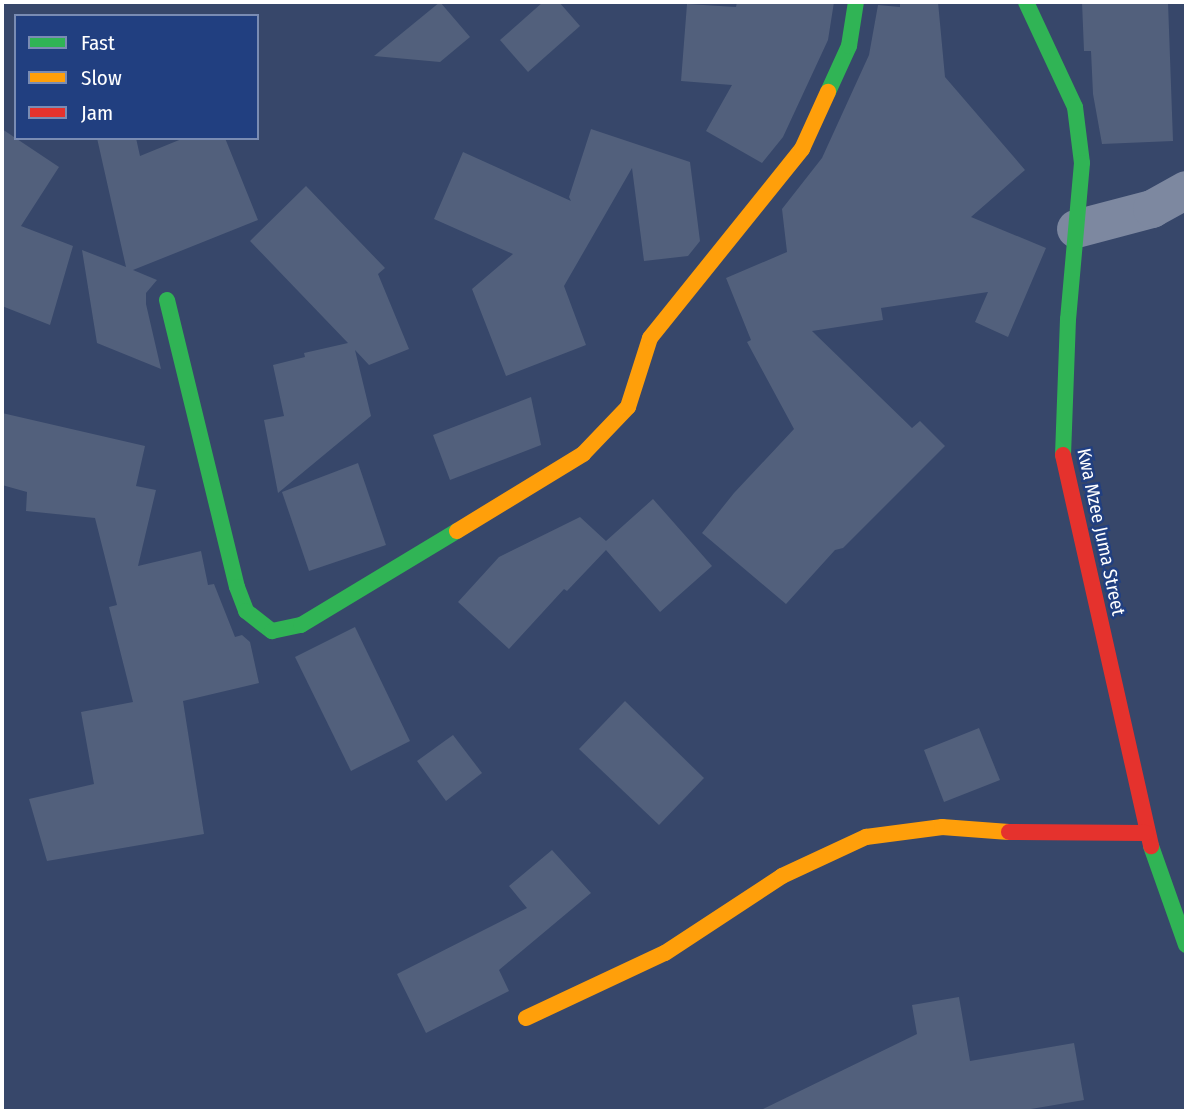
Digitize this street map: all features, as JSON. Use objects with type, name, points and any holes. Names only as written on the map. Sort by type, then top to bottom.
[{"type":"street","points":[[167,300],[237,587],[246,611],[272,631],[301,625],[583,454],[628,407],[650,338],[802,149],[849,46],[856,2]]},
{"type":"street","name":"Kwa Mzee Juma Street","points":[[1026,2],[1075,107],[1083,163],[1060,446],[1146,833],[1186,945]]},
{"type":"street","points":[[1076,229],[1152,209],[1186,190]]},
{"type":"street","points":[[526,1018],[665,953],[782,876],[866,837],[942,827],[1018,833],[1146,833]]},
{"type":"building","points":[[440,2],[470,37],[440,62],[374,56]]},
{"type":"building","points":[[543,2],[559,2],[580,26],[528,72],[500,40]]},
{"type":"building","points":[[737,2],[834,2],[828,40],[783,137],[762,163],[706,131],[732,85],[681,81],[687,4],[736,7]]},
{"type":"building","points":[[900,2],[938,2],[945,77],[1025,170],[971,217],[1046,248],[1008,337],[975,322],[988,292],[881,308],[883,320],[812,331],[912,428],[920,421],[945,446],[843,548],[835,550],[786,604],[702,533],[734,493],[794,429],[747,342],[751,340],[726,278],[787,252],[782,209],[822,158],[869,55],[878,5],[900,7]]},
{"type":"building","points":[[1082,2],[1168,2],[1173,141],[1102,144],[1093,94],[1091,51],[1084,51]]},
{"type":"building","points":[[2,129],[14,137],[14,140],[18,140],[59,167],[21,226],[73,246],[50,325],[2,306]]},
{"type":"building","points":[[591,129],[690,162],[700,241],[688,256],[644,261],[632,168],[564,286],[586,345],[506,376],[472,289],[513,254],[434,219],[463,152],[571,201],[569,197]]},
{"type":"building","points":[[97,140],[136,140],[140,156],[179,140],[226,140],[258,220],[133,270],[157,280],[146,293],[146,304],[161,369],[97,343],[82,250],[126,267]]},
{"type":"building","points":[[306,186],[385,268],[378,274],[409,349],[369,365],[355,350],[371,416],[278,493],[264,420],[284,416],[273,365],[305,357],[304,353],[348,343],[250,241]]},
{"type":"building","points":[[531,397],[541,445],[450,480],[433,435]]},
{"type":"building","points":[[2,413],[145,446],[136,486],[156,490],[138,566],[201,551],[208,585],[214,584],[235,637],[242,635],[250,642],[259,683],[183,701],[204,834],[47,861],[29,799],[94,784],[81,712],[133,702],[109,607],[117,605],[95,518],[26,511],[27,492],[2,485]]},
{"type":"building","points":[[358,463],[386,545],[309,571],[282,492]]},
{"type":"building","points":[[653,499],[712,566],[660,612],[606,550],[567,591],[564,589],[509,649],[458,602],[499,557],[580,517],[606,541]]},
{"type":"building","points":[[355,627],[410,741],[351,771],[295,657]]},
{"type":"building","points":[[625,701],[704,778],[659,825],[579,749]]},
{"type":"building","points":[[979,728],[1000,780],[944,802],[924,750]]},
{"type":"building","points":[[453,735],[482,773],[446,801],[417,761]]},
{"type":"building","points":[[552,850],[591,893],[499,970],[509,991],[426,1033],[397,974],[527,908],[509,886]]},
{"type":"building","points":[[959,997],[970,1061],[1074,1043],[1084,1100],[1019,1111],[759,1111],[917,1034],[912,1005]]},
{"type":"traffic: fast","points":[[828,92],[849,46],[856,2]]},
{"type":"traffic: fast","points":[[1026,2],[1075,107],[1082,163],[1068,319],[1063,455]]},
{"type":"traffic: fast","points":[[167,300],[237,587],[246,611],[272,631],[301,625],[457,531]]},
{"type":"traffic: fast","points":[[1151,846],[1186,945]]},
{"type":"traffic: slow","points":[[457,531],[583,454],[628,407],[650,338],[802,149],[828,92]]},
{"type":"traffic: slow","points":[[526,1018],[665,953],[782,876],[866,837],[942,827],[1009,832]]},
{"type":"traffic: jam","points":[[1063,455],[1151,846]]},
{"type":"traffic: jam","points":[[1009,832],[1146,833]]}]
